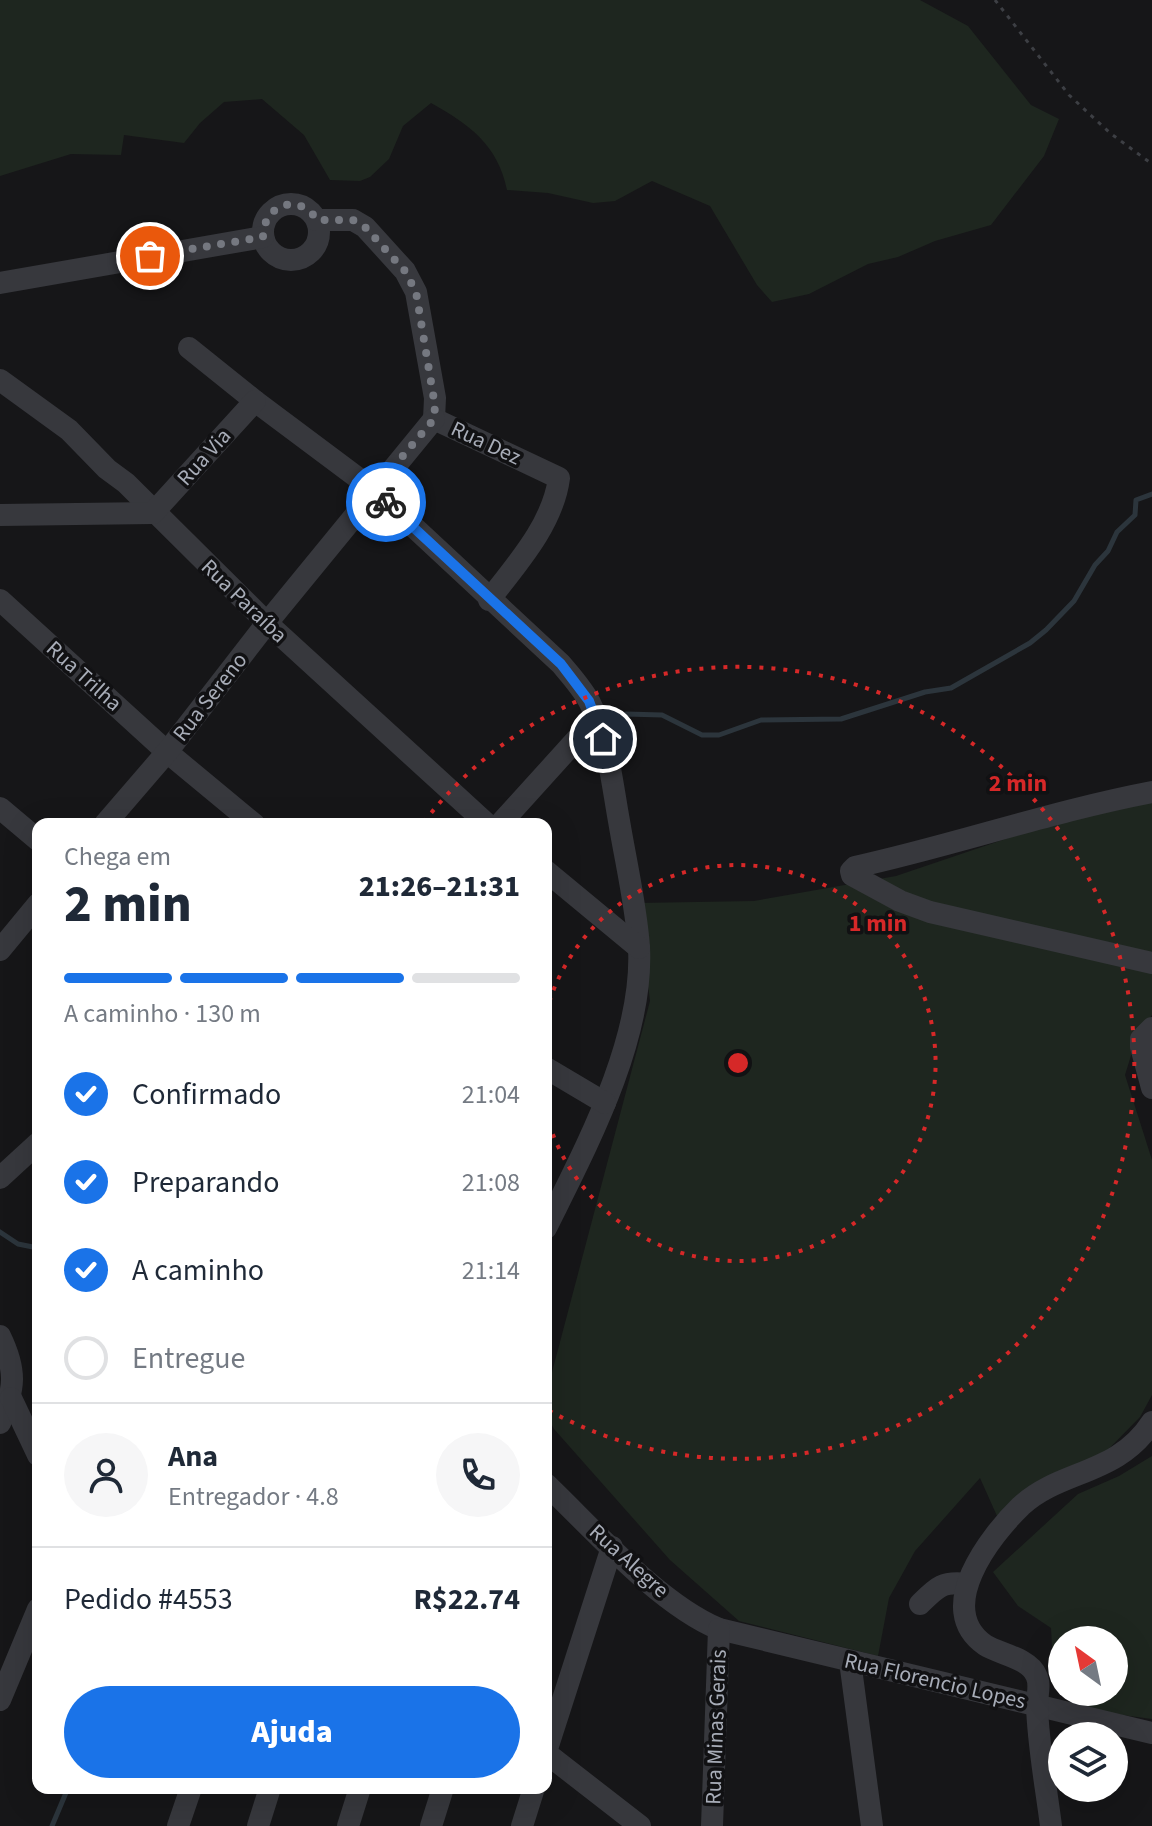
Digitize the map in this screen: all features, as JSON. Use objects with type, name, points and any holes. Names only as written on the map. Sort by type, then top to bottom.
[{"type":"street","points":[[283,205],[307,208],[320,228],[317,244],[307,256],[299,259],[283,260],[276,256],[263,237],[265,221],[275,208],[283,205]]},
{"type":"street","name":"Rua Dez","points":[[317,220],[353,220],[365,227],[405,271],[416,292],[435,398],[434,419],[559,478],[549,511],[536,536],[489,600]]},
{"type":"street","points":[[0,283],[263,237]]},
{"type":"street","points":[[189,348],[374,490],[561,664],[584,693],[596,718],[613,789],[639,948],[637,985],[618,1071],[552,1215]]},
{"type":"street","name":"Rua Paraíba","points":[[0,380],[69,430],[267,623],[480,818]]},
{"type":"street","name":"Rua Via","points":[[153,513],[255,401]]},
{"type":"street","name":"Rua Sereno","points":[[110,818],[167,752],[267,623],[434,419]]},
{"type":"street","points":[[0,515],[153,513]]},
{"type":"street","name":"Rua Trilha","points":[[0,600],[167,752],[247,818]]},
{"type":"street","points":[[505,818],[596,718]]},
{"type":"street","points":[[1152,792],[1091,804],[961,842],[855,867],[851,871],[852,875],[900,901],[930,912],[1152,963]]},
{"type":"street","points":[[0,808],[32,835]]},
{"type":"street","points":[[552,876],[639,948]]},
{"type":"street","points":[[0,950],[32,911]]},
{"type":"street","points":[[1152,1028],[1141,1039],[1141,1047],[1152,1088]]},
{"type":"street","points":[[552,1072],[605,1103]]},
{"type":"street","points":[[0,1178],[32,1149]]},
{"type":"street","points":[[0,1336],[14,1375],[11,1398],[0,1423]]},
{"type":"street","points":[[11,1398],[32,1442]]},
{"type":"street","points":[[1051,1826],[1037,1704],[1038,1681],[1034,1671],[985,1645],[967,1627],[963,1608],[967,1584],[995,1534],[1027,1501],[1118,1456],[1138,1440],[1152,1422]]},
{"type":"street","name":"Rua Alegre","points":[[552,1490],[679,1607],[719,1629]]},
{"type":"street","points":[[552,1733],[612,1547]]},
{"type":"street","points":[[920,1604],[944,1584],[967,1584]]},
{"type":"street","points":[[0,1700],[32,1623]]},
{"type":"street","name":"Rua Florencio Lopes","points":[[719,1629],[1152,1733]]},
{"type":"street","name":"Rua Minas Gerais","points":[[712,1826],[719,1629]]},
{"type":"street","points":[[850,1661],[872,1826]]},
{"type":"street","points":[[552,1757],[640,1826]]},
{"type":"street","points":[[178,1826],[189,1794]]},
{"type":"street","points":[[258,1826],[268,1794]]},
{"type":"street","points":[[348,1826],[358,1794]]},
{"type":"street","points":[[431,1826],[441,1794]]},
{"type":"street","points":[[522,1826],[532,1794]]},
{"type":"path","points":[[995,0],[1069,95],[1110,133],[1152,164]]},
{"type":"shaded area","points":[[0,0],[920,0],[968,26],[1031,105],[1059,119],[1044,156],[991,225],[868,264],[809,294],[772,302],[757,285],[710,206],[652,181],[615,201],[593,203],[548,193],[507,190],[497,160],[489,148],[458,119],[431,103],[403,126],[389,159],[370,177],[360,181],[330,180],[304,135],[262,99],[224,102],[200,123],[184,143],[124,135],[121,155],[71,154],[0,176]]},
{"type":"shaded area","points":[[1152,802],[1152,1015],[1137,1036],[1125,1075],[1152,1160],[1152,1395],[1140,1417],[1093,1465],[997,1516],[980,1478],[915,1551],[889,1598],[878,1656],[739,1621],[670,1560],[552,1425],[552,1372],[650,1001],[638,903],[754,901],[896,876],[1091,810]]},
{"type":"shaded area","points":[[1152,1456],[1152,1719],[1077,1709],[1075,1706],[1128,1706],[1128,1626],[1048,1626],[1018,1606],[993,1572],[1078,1494],[1119,1476]]},
{"type":"waterway","points":[[604,722],[626,714],[662,715],[702,735],[719,735],[761,720],[841,719],[925,692],[951,688],[1030,643],[1046,630],[1074,601],[1095,565],[1108,551],[1117,532],[1135,515],[1136,500],[1152,494]]},
{"type":"waterway","points":[[0,1232],[18,1244],[32,1247]]},
{"type":"waterway","points":[[52,1826],[65,1794]]},
{"type":"way so far","points":[[150,256],[263,237],[265,221],[275,208],[291,204],[307,208],[317,220],[353,220],[381,242],[398,261],[416,292],[435,398],[434,419],[374,490],[386,502]]},
{"type":"route","points":[[386,502],[561,664],[589,701],[603,739]]}]
